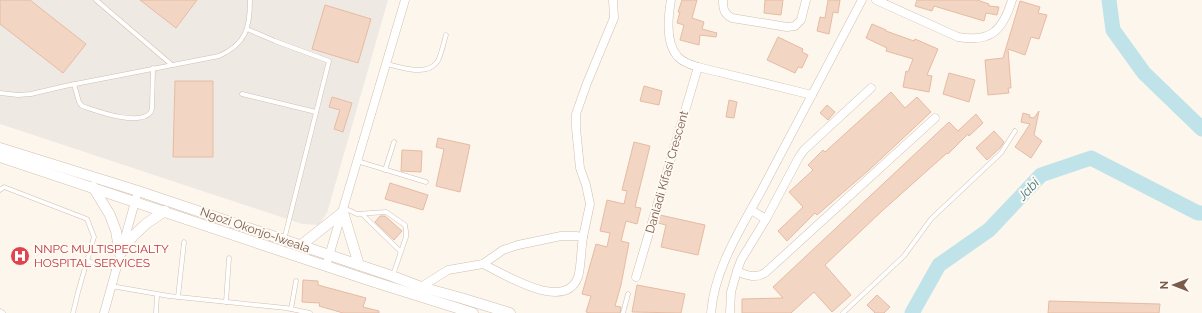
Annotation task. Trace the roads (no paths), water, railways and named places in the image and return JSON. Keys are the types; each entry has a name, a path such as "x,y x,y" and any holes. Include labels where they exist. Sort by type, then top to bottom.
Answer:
{"street":[{"path":"326,266 405,0"},
{"path":"483,264 539,292 561,293 572,287 578,277 583,237 590,204 586,185 580,168 576,114 614,18 613,0"},
{"path":"671,0 669,9 669,30 671,44 678,57 687,63 698,67 812,95"},
{"path":"723,0 723,8 726,15 732,18 787,27 795,26 801,20 806,0"},
{"path":"711,313 712,301 719,274 729,250 862,0"},
{"path":"876,0 958,37 970,39 983,39 992,34 1003,23 1012,0"},
{"name":"Danladi Kifasi Crescent","path":"636,277 698,67"},
{"path":"730,313 731,292 741,260 766,219 799,157 804,150 871,88"},
{"path":"737,271 750,276 762,275 766,272 934,118"},
{"name":"Ngozi Okonjo-Iweala","path":"0,148 136,196 284,240 421,287 510,313"},
{"name":"Ngozi Okonjo-Iweala","path":"0,157 93,187 136,196 165,211 458,311 474,313"},
{"path":"93,187 110,215 116,231 120,254"},
{"path":"104,313 136,196"},
{"path":"300,246 343,210"},
{"path":"343,210 358,265"},
{"path":"751,210 766,219"},
{"path":"120,254 133,236 165,211"},
{"path":"421,287 448,270 483,264 503,250 518,245 561,236 583,237"},
{"path":"458,311 461,298"}],"lane":[{"path":"96,0 172,65"},
{"path":"0,93 18,95 32,94 74,84 219,56 231,50 241,42 247,28 250,0"},
{"path":"247,28 275,41 328,61 284,240"},
{"path":"386,64 417,70 427,69 438,61 446,35"},
{"path":"74,84 79,102 82,106 127,118 145,117 151,112 152,108 153,68"},
{"path":"242,94 316,112"},
{"path":"843,313 904,256 931,219 1000,153 1015,131"},
{"path":"385,170 394,142"},
{"path":"357,161 426,182"},
{"path":"0,190 4,187 87,219 94,237 86,261 73,313"},
{"path":"343,210 357,214 386,212 405,225 406,237 392,276"},
{"path":"362,214 400,251"},
{"path":"178,297 184,242"},
{"path":"226,302 229,258"},
{"path":"86,261 116,268"},
{"path":"291,309 296,281"},
{"path":"111,286 157,295 226,302 286,311 291,309 310,313"},
{"path":"623,313 628,294"},
{"path":"156,313 157,295"}],"waterway":[{"name":"Jabi","path":"1109,0 1113,30 1144,73 1202,129"},
{"name":"Jabi","path":"912,313 939,265 989,230 1041,175 1091,158 1198,213 1202,213"}],"place":[{"name":"NNPC MULTISPECIALTY HOSPITAL SERVICES","path":"20,256"}]}
